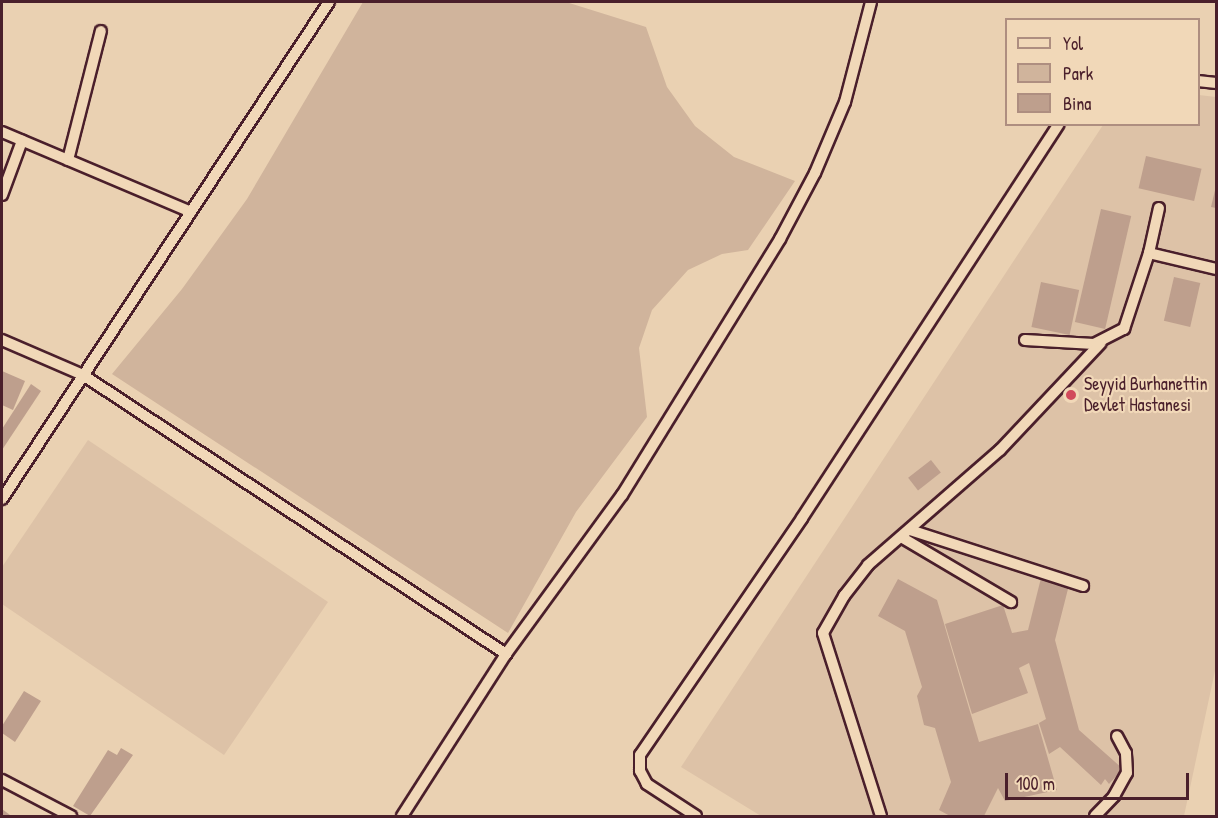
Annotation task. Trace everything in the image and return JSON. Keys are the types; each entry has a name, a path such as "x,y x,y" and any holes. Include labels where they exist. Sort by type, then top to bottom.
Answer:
{"street":[{"path":"2,499 329,2"},
{"path":"402,816 506,654 622,495 780,239 819,165 845,102 872,2"},
{"path":"68,160 100,31"},
{"path":"1200,81 1216,83"},
{"path":"696,816 647,784 640,771 640,755 802,518 1058,126"},
{"path":"2,132 191,212"},
{"path":"2,195 22,141"},
{"path":"881,816 823,633 856,579 1007,443 1101,343 1113,338 1128,323 1149,253 1159,208"},
{"path":"1149,253 1216,269"},
{"path":"2,340 83,375 506,654"},
{"path":"1025,340 1101,343"},
{"path":"905,533 1083,586"},
{"path":"905,533 1011,602"},
{"path":"1095,816 1114,796 1127,773 1126,753 1117,736"},
{"path":"2,780 71,816"}],"shaded area":[{"name":"Seyyid Burhanettin Devlet Hastanesi","path":"1200,95 1216,97 1216,666 1184,816 761,816 681,767 1102,126 1200,126"},
{"path":"88,440 328,602 224,755 2,604 2,567"}],"green space":[{"path":"363,2 566,2 646,27 667,87 695,126 734,157 795,181 748,250 722,254 688,270 652,310 639,348 647,417 576,512 508,633 112,374 182,289 247,199"}],"building":[{"path":"1146,156 1202,169 1194,201 1139,188"},
{"path":"1216,186 1216,208 1211,207"},
{"path":"1101,209 1131,216 1105,329 1075,322"},
{"path":"1174,277 1200,283 1190,327 1164,321"},
{"path":"1041,282 1079,290 1070,335 1031,327"},
{"path":"2,371 25,381 13,410 2,405"},
{"path":"31,384 41,391 2,450 2,429"},
{"path":"931,460 941,473 918,490 908,478"},
{"path":"1041,578 1069,585 1055,640 1079,730 1123,769 1109,784 1105,779 1101,785 1060,747 1049,754 1039,723 1046,719 1029,663 1019,668 1028,693 972,714 945,624 1003,605 1012,633 1028,630"},
{"path":"898,579 937,600 979,742 1038,724 1057,790 1005,801 998,788 984,816 950,816 939,810 951,782 935,728 924,725 917,696 922,687 905,631 878,616"},
{"path":"24,691 41,701 15,742 2,733 2,726"},
{"path":"121,748 133,755 90,816 73,806 108,750 117,755"},
{"path":"2,809 10,815 2,816"}],"place":[{"name":"Seyyid Burhanettin Devlet Hastanesi","path":"1071,395"}]}
